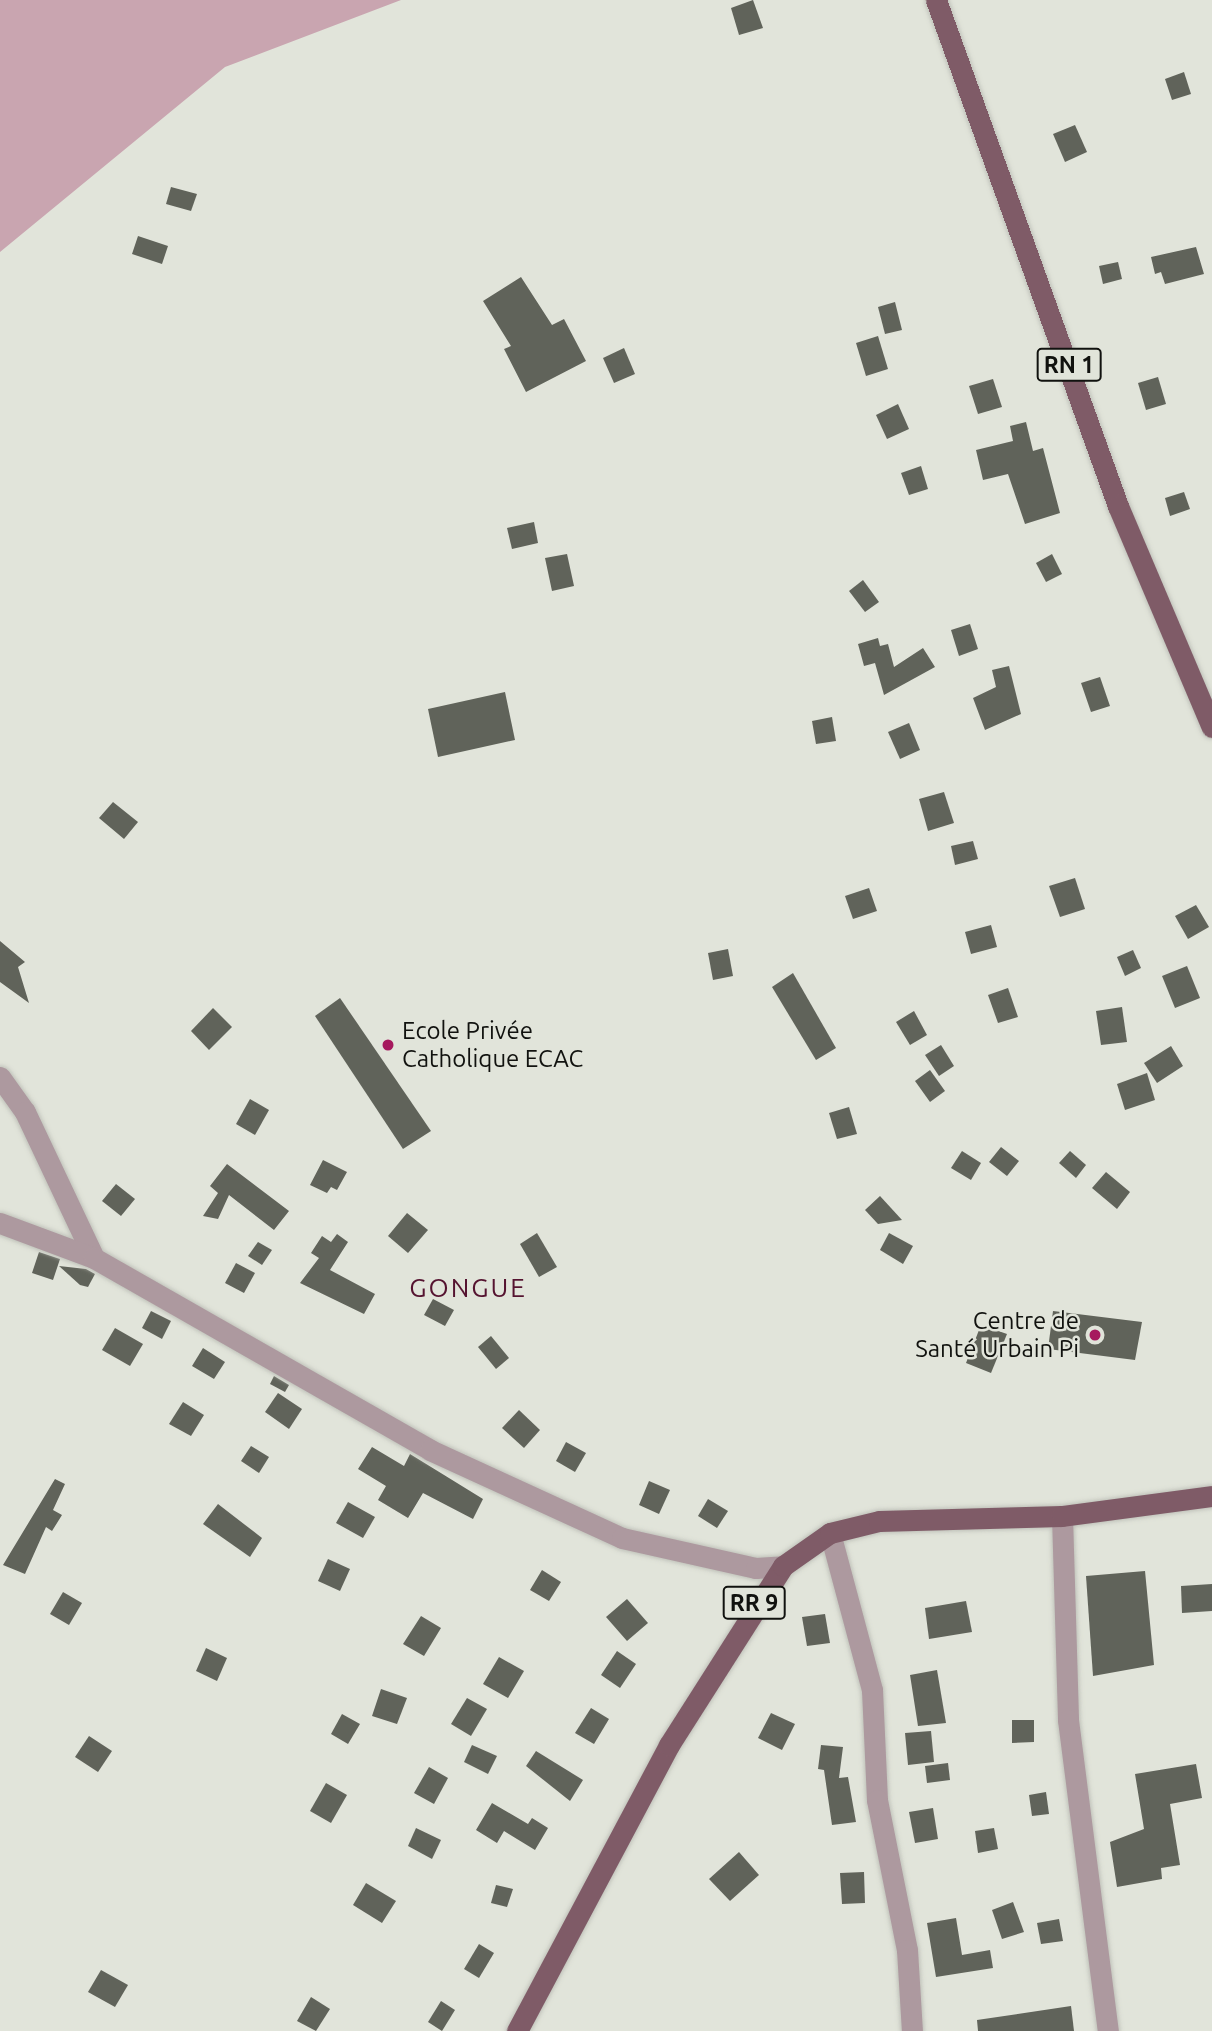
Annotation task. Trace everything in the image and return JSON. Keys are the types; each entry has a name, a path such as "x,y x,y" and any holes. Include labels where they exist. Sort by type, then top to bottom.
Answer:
{"main road":[{"name":"RN 1","path":"936,0 1118,506 1212,727"},
{"name":"RR 9","path":"517,2031 669,1745 783,1566 830,1533 878,1521 1062,1516 1212,1496"}],"street":[{"path":"0,1077 25,1112 94,1258"},
{"path":"0,1223 94,1258 430,1450 622,1538 756,1568 783,1566"},
{"path":"1062,1516 1068,1720 1108,2031"},
{"path":"830,1533 872,1690 877,1800 907,1950 912,2031"}],"shaded area":[{"path":"0,0 401,0 225,67 0,252"}],"building":[{"path":"753,0 763,28 739,35 731,8"},
{"path":"1184,72 1191,94 1172,100 1165,79"},
{"path":"1075,125 1087,152 1065,162 1053,134"},
{"path":"171,187 197,194 191,211 166,204"},
{"path":"138,236 168,246 162,264 132,254"},
{"path":"1196,247 1204,274 1165,284 1161,272 1155,274 1151,257"},
{"path":"1118,262 1122,279 1103,284 1099,266"},
{"path":"521,277 552,325 564,319 586,361 526,392 504,349 511,346 483,301"},
{"path":"895,302 902,330 885,334 878,307"},
{"path":"878,336 888,369 866,376 856,343"},
{"path":"624,348 635,374 614,383 603,358"},
{"path":"1158,377 1166,404 1146,410 1138,383"},
{"path":"993,379 1002,407 978,414 969,386"},
{"path":"898,404 909,429 887,439 876,415"},
{"path":"1026,422 1033,451 1043,448 1060,513 1025,524 1008,474 983,480 976,450 1013,441 1010,426"},
{"path":"921,466 928,489 909,495 901,473"},
{"path":"1184,492 1190,509 1170,516 1165,498"},
{"path":"534,522 538,543 512,549 507,528"},
{"path":"567,554 574,586 552,591 545,558"},
{"path":"1052,554 1062,574 1046,582 1036,563"},
{"path":"863,580 879,602 865,612 849,591"},
{"path":"970,624 978,649 959,656 951,630"},
{"path":"878,638 880,646 888,644 894,667 923,648 935,667 884,695 875,663 864,666 858,644"},
{"path":"1009,666 1021,714 985,730 973,698 996,687 992,670"},
{"path":"1100,677 1110,706 1091,712 1081,683"},
{"path":"505,692 515,740 438,757 428,709"},
{"path":"832,717 836,741 816,744 812,721"},
{"path":"909,723 920,750 900,759 888,732"},
{"path":"944,792 954,823 928,831 919,799"},
{"path":"113,802 138,822 124,839 99,818"},
{"path":"973,841 978,859 955,865 951,846"},
{"path":"1075,878 1085,909 1060,917 1049,886"},
{"path":"869,888 877,911 853,919 845,896"},
{"path":"1196,905 1209,927 1188,939 1175,916"},
{"path":"991,925 997,947 971,954 965,932"},
{"path":"0,941 25,962 18,967 29,1003 0,982"},
{"path":"728,949 733,976 713,980 708,953"},
{"path":"1133,950 1141,968 1125,976 1117,957"},
{"path":"1187,966 1200,998 1175,1008 1162,976"},
{"path":"793,973 836,1048 816,1060 772,987"},
{"path":"1008,988 1018,1017 998,1023 988,995"},
{"path":"340,998 431,1131 403,1149 315,1016"},
{"path":"1122,1007 1127,1042 1101,1045 1096,1011"},
{"path":"213,1008 232,1027 209,1050 191,1031"},
{"path":"914,1011 927,1035 910,1045 896,1022"},
{"path":"941,1045 954,1066 939,1076 925,1055"},
{"path":"1171,1046 1183,1066 1157,1083 1144,1063"},
{"path":"930,1070 945,1091 930,1102 915,1081"},
{"path":"1147,1073 1155,1100 1125,1110 1117,1084"},
{"path":"250,1099 269,1110 255,1135 236,1124"},
{"path":"849,1107 857,1134 837,1139 829,1113"},
{"path":"1001,1147 1019,1161 1007,1176 989,1162"},
{"path":"962,1151 981,1163 971,1180 951,1168"},
{"path":"1070,1151 1086,1165 1076,1178 1059,1163"},
{"path":"323,1160 347,1172 337,1190 331,1187 327,1193 310,1185"},
{"path":"227,1164 289,1211 274,1230 229,1195 218,1219 203,1216 218,1193 210,1186"},
{"path":"1106,1172 1130,1192 1117,1209 1092,1188"},
{"path":"116,1184 135,1199 121,1216 102,1201"},
{"path":"880,1196 902,1220 878,1224 865,1210"},
{"path":"407,1213 428,1230 408,1253 388,1236"},
{"path":"537,1233 557,1267 539,1277 520,1244"},
{"path":"889,1233 913,1246 903,1264 880,1250"},
{"path":"337,1234 348,1242 330,1270 375,1294 364,1314 300,1283 319,1258 311,1253 322,1236 331,1242"},
{"path":"258,1242 272,1250 262,1265 248,1256"},
{"path":"39,1252 60,1259 53,1280 32,1273"},
{"path":"236,1263 255,1273 244,1293 225,1283"},
{"path":"59,1266 86,1269 95,1274 88,1287 80,1285"},
{"path":"433,1299 454,1310 445,1326 424,1315"},
{"path":"151,1311 171,1321 162,1339 142,1328"},
{"name":"Centre de Santé Urbain Pi","path":"1053,1311 1142,1322 1135,1360 1048,1349"},
{"path":"981,1325 1007,1334 991,1373 966,1363"},
{"path":"115,1328 143,1344 130,1366 102,1350"},
{"path":"491,1336 509,1358 496,1369 478,1347"},
{"path":"203,1348 225,1362 214,1379 192,1366"},
{"path":"274,1376 289,1385 285,1392 270,1384"},
{"path":"278,1393 302,1409 289,1429 265,1412"},
{"path":"183,1402 204,1415 191,1436 169,1424"},
{"path":"519,1410 540,1430 524,1448 502,1428"},
{"path":"566,1442 586,1453 575,1472 556,1461"},
{"path":"251,1446 269,1457 259,1473 241,1461"},
{"path":"372,1447 404,1466 410,1454 483,1499 473,1519 423,1493 408,1518 378,1500 386,1486 358,1469"},
{"path":"55,1479 65,1484 53,1510 62,1515 52,1531 46,1527 25,1574 3,1565"},
{"path":"649,1481 670,1490 659,1514 639,1505"},
{"path":"708,1499 728,1511 717,1528 698,1516"},
{"path":"348,1502 375,1517 363,1538 336,1523"},
{"path":"218,1504 262,1538 250,1557 203,1524"},
{"path":"328,1559 350,1569 340,1591 318,1581"},
{"path":"542,1570 561,1582 549,1601 530,1590"},
{"path":"1145,1571 1154,1665 1093,1676 1086,1576"},
{"path":"1212,1584 1212,1611 1182,1613 1181,1586"},
{"path":"63,1592 82,1603 69,1625 50,1614"},
{"path":"627,1599 648,1623 627,1641 606,1617"},
{"path":"966,1601 972,1632 929,1639 925,1608"},
{"path":"825,1614 830,1643 807,1646 802,1617"},
{"path":"421,1616 441,1628 424,1656 403,1644"},
{"path":"206,1648 227,1658 217,1681 196,1671"},
{"path":"617,1651 636,1664 620,1688 601,1675"},
{"path":"499,1657 524,1671 508,1698 483,1684"},
{"path":"937,1670 946,1723 918,1726 910,1675"},
{"path":"381,1689 407,1698 397,1724 372,1716"},
{"path":"467,1698 487,1709 471,1736 451,1724"},
{"path":"591,1708 609,1719 594,1744 575,1733"},
{"path":"771,1713 795,1724 782,1750 758,1738"},
{"path":"342,1714 360,1724 348,1744 331,1734"},
{"path":"1012,1720 1034,1720 1034,1742 1012,1743"},
{"path":"931,1731 934,1762 908,1765 905,1733"},
{"path":"89,1736 112,1751 98,1772 75,1757"},
{"path":"472,1745 497,1756 488,1774 464,1762"},
{"path":"821,1745 843,1747 839,1778 848,1777 856,1822 832,1825 824,1770 818,1769"},
{"path":"536,1751 583,1780 570,1801 526,1766"},
{"path":"948,1763 950,1780 927,1783 925,1766"},
{"path":"1196,1764 1202,1798 1170,1804 1180,1865 1161,1868 1162,1879 1117,1887 1110,1842 1144,1829 1135,1774"},
{"path":"429,1767 448,1778 434,1804 414,1793"},
{"path":"326,1783 347,1795 331,1823 310,1811"},
{"path":"1046,1792 1049,1814 1032,1816 1029,1795"},
{"path":"492,1803 528,1824 532,1818 548,1828 535,1850 504,1831 497,1843 476,1830"},
{"path":"933,1808 938,1839 915,1843 909,1812"},
{"path":"416,1828 441,1840 432,1859 408,1846"},
{"path":"994,1828 998,1849 978,1853 975,1831"},
{"path":"739,1852 759,1875 730,1901 709,1879"},
{"path":"864,1872 865,1903 842,1904 840,1873"},
{"path":"366,1883 396,1901 382,1923 353,1905"},
{"path":"496,1885 513,1889 507,1907 491,1903"},
{"path":"1013,1902 1024,1932 1002,1939 992,1910"},
{"path":"956,1918 962,1955 990,1950 993,1968 936,1977 927,1923"},
{"path":"1059,1919 1063,1941 1041,1944 1037,1923"},
{"path":"479,1944 494,1953 479,1978 464,1969"},
{"path":"101,1970 128,1985 115,2007 88,1992"},
{"path":"311,1997 330,2009 316,2031 297,2021"},
{"path":"441,2001 455,2010 442,2031 428,2022"},
{"path":"1071,2006 1074,2031 978,2031 977,2020"}],"place":[{"name":"Ecole Privée Catholique ECAC","path":"388,1045"},
{"name":"Centre de Santé Urbain Pi","path":"1095,1335"}],"district":[{"name":"GONGUE","path":"468,1288"}]}
